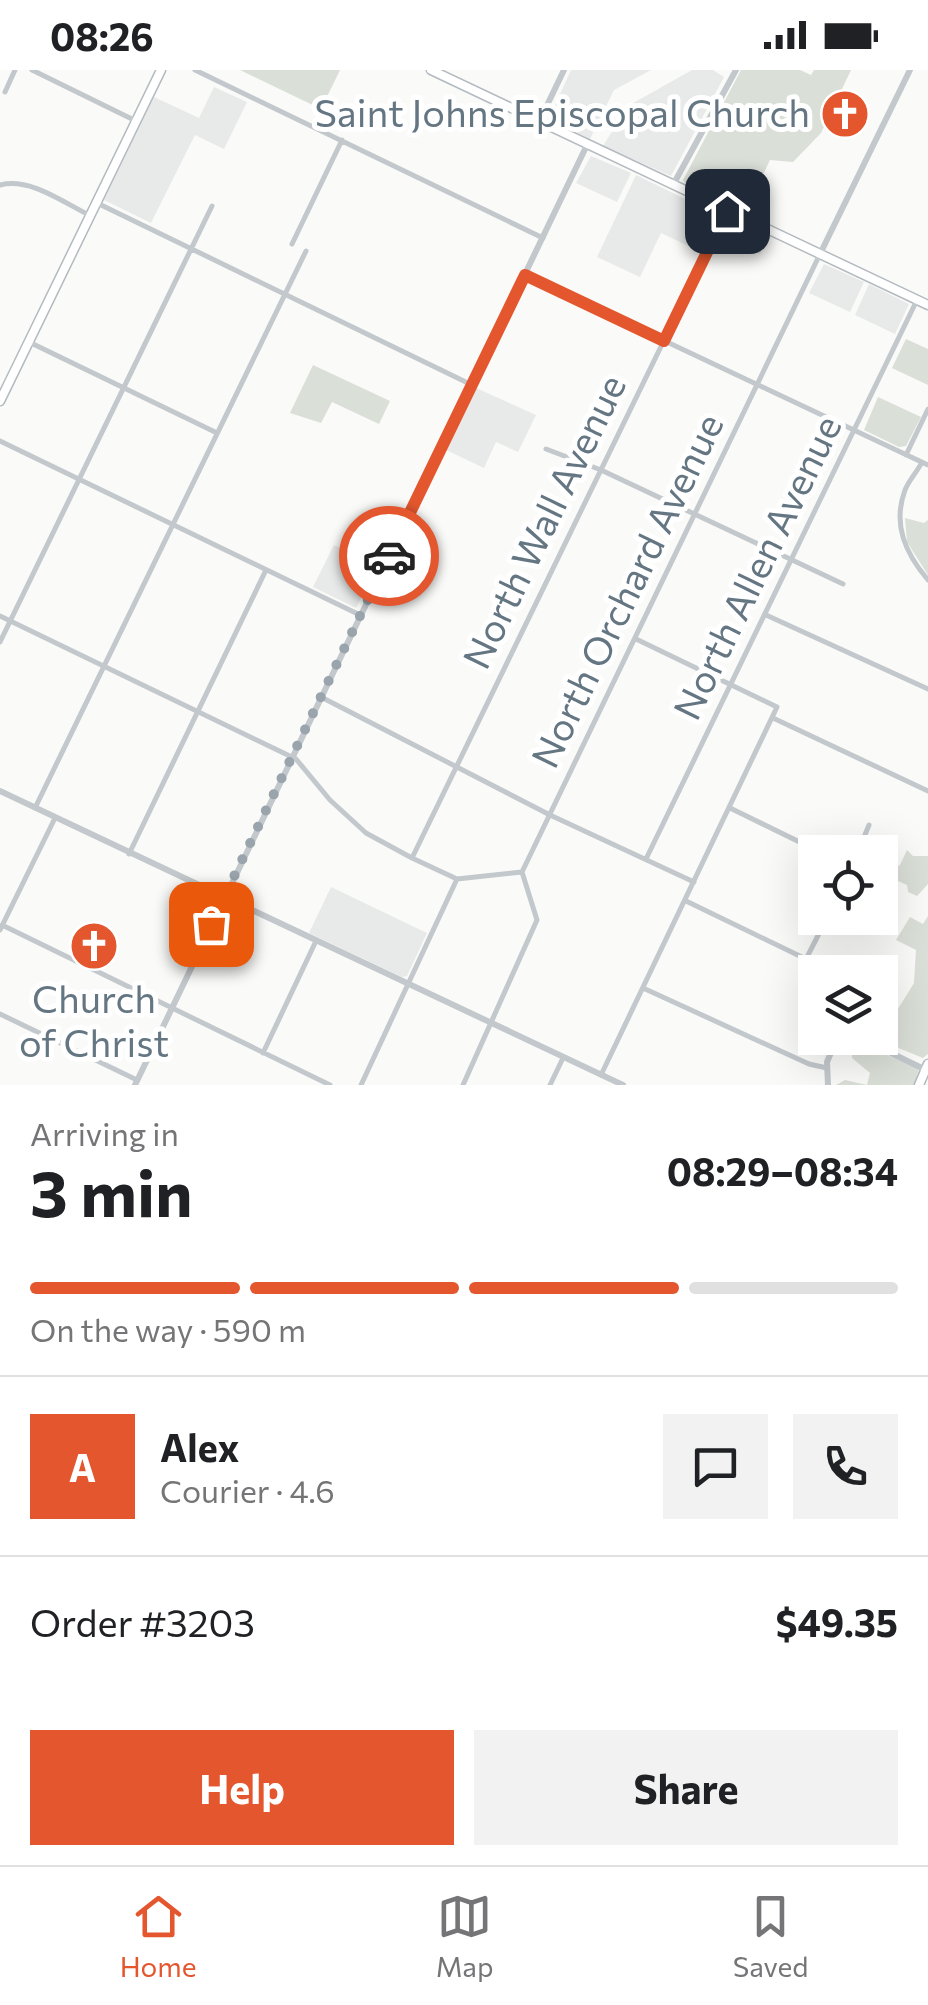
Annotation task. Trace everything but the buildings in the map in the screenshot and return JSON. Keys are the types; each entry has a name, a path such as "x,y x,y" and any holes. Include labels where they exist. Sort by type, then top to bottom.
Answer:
{"main road":[{"path":"0,401 161,70"},
{"path":"431,70 928,305"},
{"path":"918,1085 927,1068"}],"street":[{"path":"5,92 15,70"},
{"path":"32,70 136,121"},
{"path":"195,70 543,238"},
{"path":"454,81 460,70"},
{"path":"539,122 564,70"},
{"path":"673,186 736,70"},
{"name":"North Orchard Avenue","path":"522,872 910,70"},
{"path":"292,244 342,140"},
{"path":"0,1014 136,1082 587,145"},
{"path":"0,186 19,183 91,216"},
{"path":"97,203 472,385"},
{"path":"0,642 212,206"},
{"name":"North Wall Avenue","path":"412,858 727,211"},
{"path":"35,808 306,251"},
{"path":"525,275 925,464 904,492 899,527 904,547 928,580"},
{"name":"North Allen Avenue","path":"646,859 917,300"},
{"path":"30,342 216,433"},
{"path":"906,455 928,409"},
{"path":"0,442 360,616"},
{"path":"546,449 601,470 843,584"},
{"path":"129,854 266,570"},
{"path":"766,615 928,690"},
{"path":"0,616 298,760 330,800 366,834 412,858 458,879 522,872 537,920 462,1085"},
{"path":"601,1075 777,707 636,639"},
{"path":"320,696 550,816 694,882"},
{"path":"772,718 928,791"},
{"path":"0,791 623,1085"},
{"path":"730,808 798,841"},
{"path":"55,818 1,928 330,1085"},
{"path":"865,835 869,826"},
{"path":"361,1085 458,879"},
{"path":"686,901 798,956"},
{"path":"263,1054 316,941"},
{"path":"643,988 810,1064 827,1068"},
{"path":"828,1085 831,1055"},
{"path":"898,1055 927,1068"},
{"path":"550,1085 563,1058"}],"shaded area":[{"path":"240,70 340,70 321,109"},
{"path":"571,70 651,70 614,90 590,139 549,118"},
{"path":"692,70 713,70 724,77 671,176 603,146 628,106"},
{"path":"741,70 800,70 811,75 814,70 851,70 821,133 793,162 770,160 745,212 683,180"},
{"path":"214,87 247,102 224,149 195,135 151,223 104,200 154,97 199,118"},
{"path":"591,156 631,173 617,202 576,183"},
{"path":"636,175 718,215 701,252 661,233 640,277 597,257"},
{"path":"731,220 768,237 760,254 721,236"},
{"path":"824,264 864,282 850,312 809,293"},
{"path":"869,284 909,304 895,334 855,315"},
{"path":"906,339 928,349 928,385 892,368"},
{"path":"313,365 390,401 379,424 332,402 321,423 290,413"},
{"path":"476,388 536,415 518,452 496,442 484,468 446,450"},
{"path":"878,397 921,417 906,446 899,447 864,430"},
{"path":"905,518 924,523 928,520 928,575 907,542"},
{"path":"334,545 378,566 356,608 313,587"},
{"path":"907,850 913,856 928,856 928,884 917,896 898,881"},
{"path":"331,887 427,933 407,976 309,933"},
{"path":"928,916 928,1054 923,1058 898,1048 898,1009 914,983 916,950 896,940 910,917 923,924"},
{"path":"887,1055 919,1069 914,1085 867,1085 870,1073 852,1058"},
{"path":"845,1080 867,1085 836,1085"}],"way so far":[{"path":"211,924 389,556"}],"place":[{"name":"Saint Johns Episcopal Church","path":"845,114"},
{"name":"Church of Christ","path":"94,946"}],"route":[{"path":"389,556 525,275 664,341 727,211"}]}
